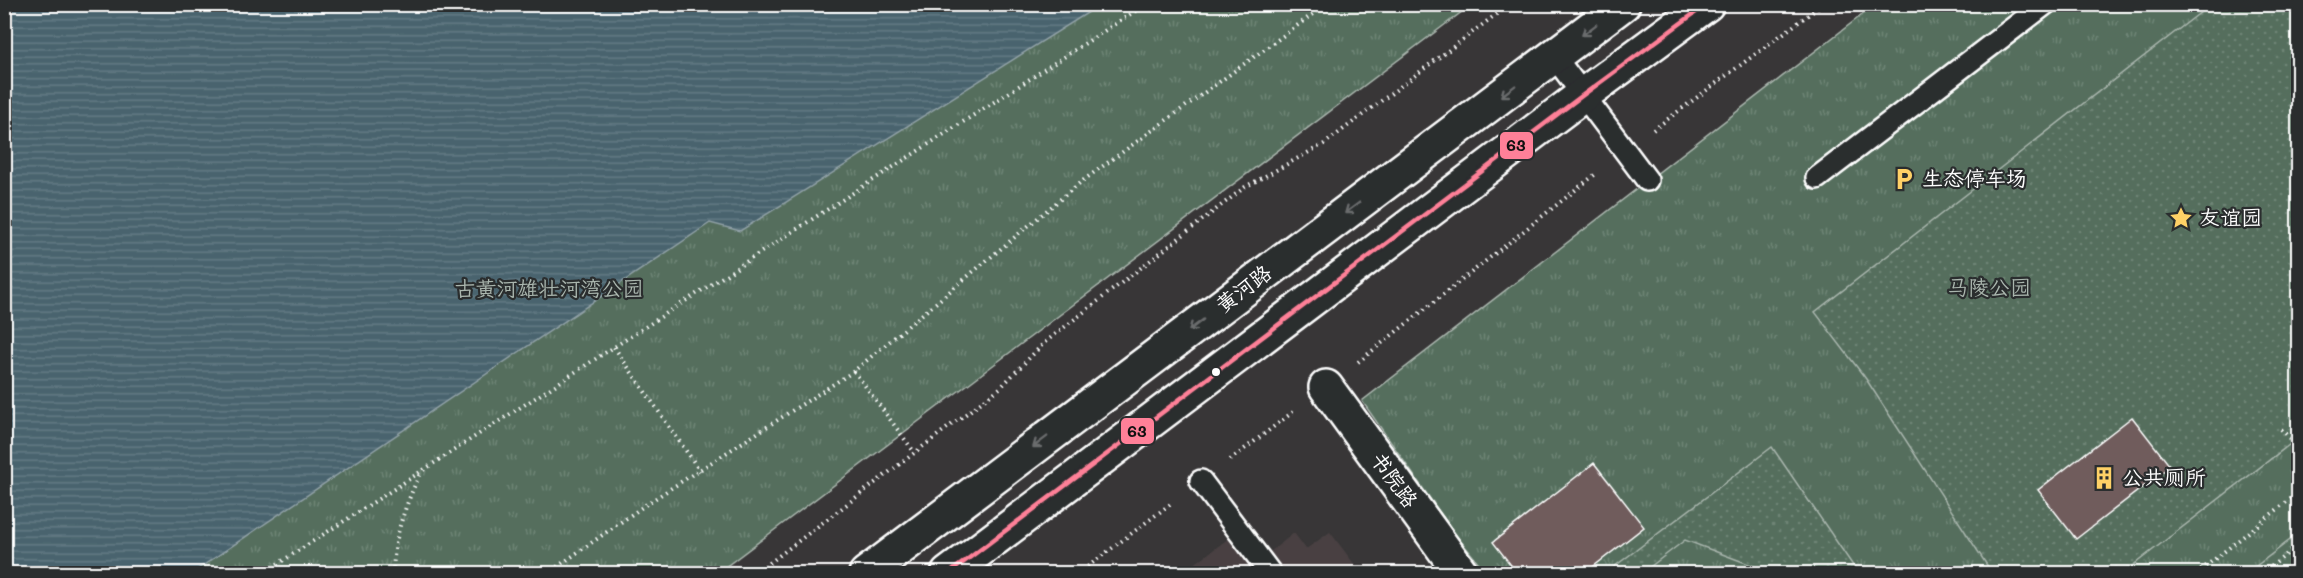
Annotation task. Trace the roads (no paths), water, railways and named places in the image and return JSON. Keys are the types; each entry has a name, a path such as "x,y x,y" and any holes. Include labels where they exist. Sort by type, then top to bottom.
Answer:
{"main road":[{"name":"黄河路","path":"866,573 1623,4"},
{"path":"948,573 1707,4"},
{"name":"书院路","path":"1326,387 1462,573"}],"lane":[{"path":"1817,178 2045,4"},
{"path":"1554,56 1647,180"},
{"path":"1202,481 1271,573"}],"water":[{"path":"4,5 1100,5 740,231 710,223 192,573 5,573"}],"place":[{"name":"生态停车场","path":"1904,179"},
{"name":"友谊园","path":"2181,218"},
{"name":"公共厕所","path":"2104,478"}],"park label":[{"name":"马陵公园","path":"1989,288"},
{"name":"古黄河雄壮河湾公园","path":"549,289"}]}
